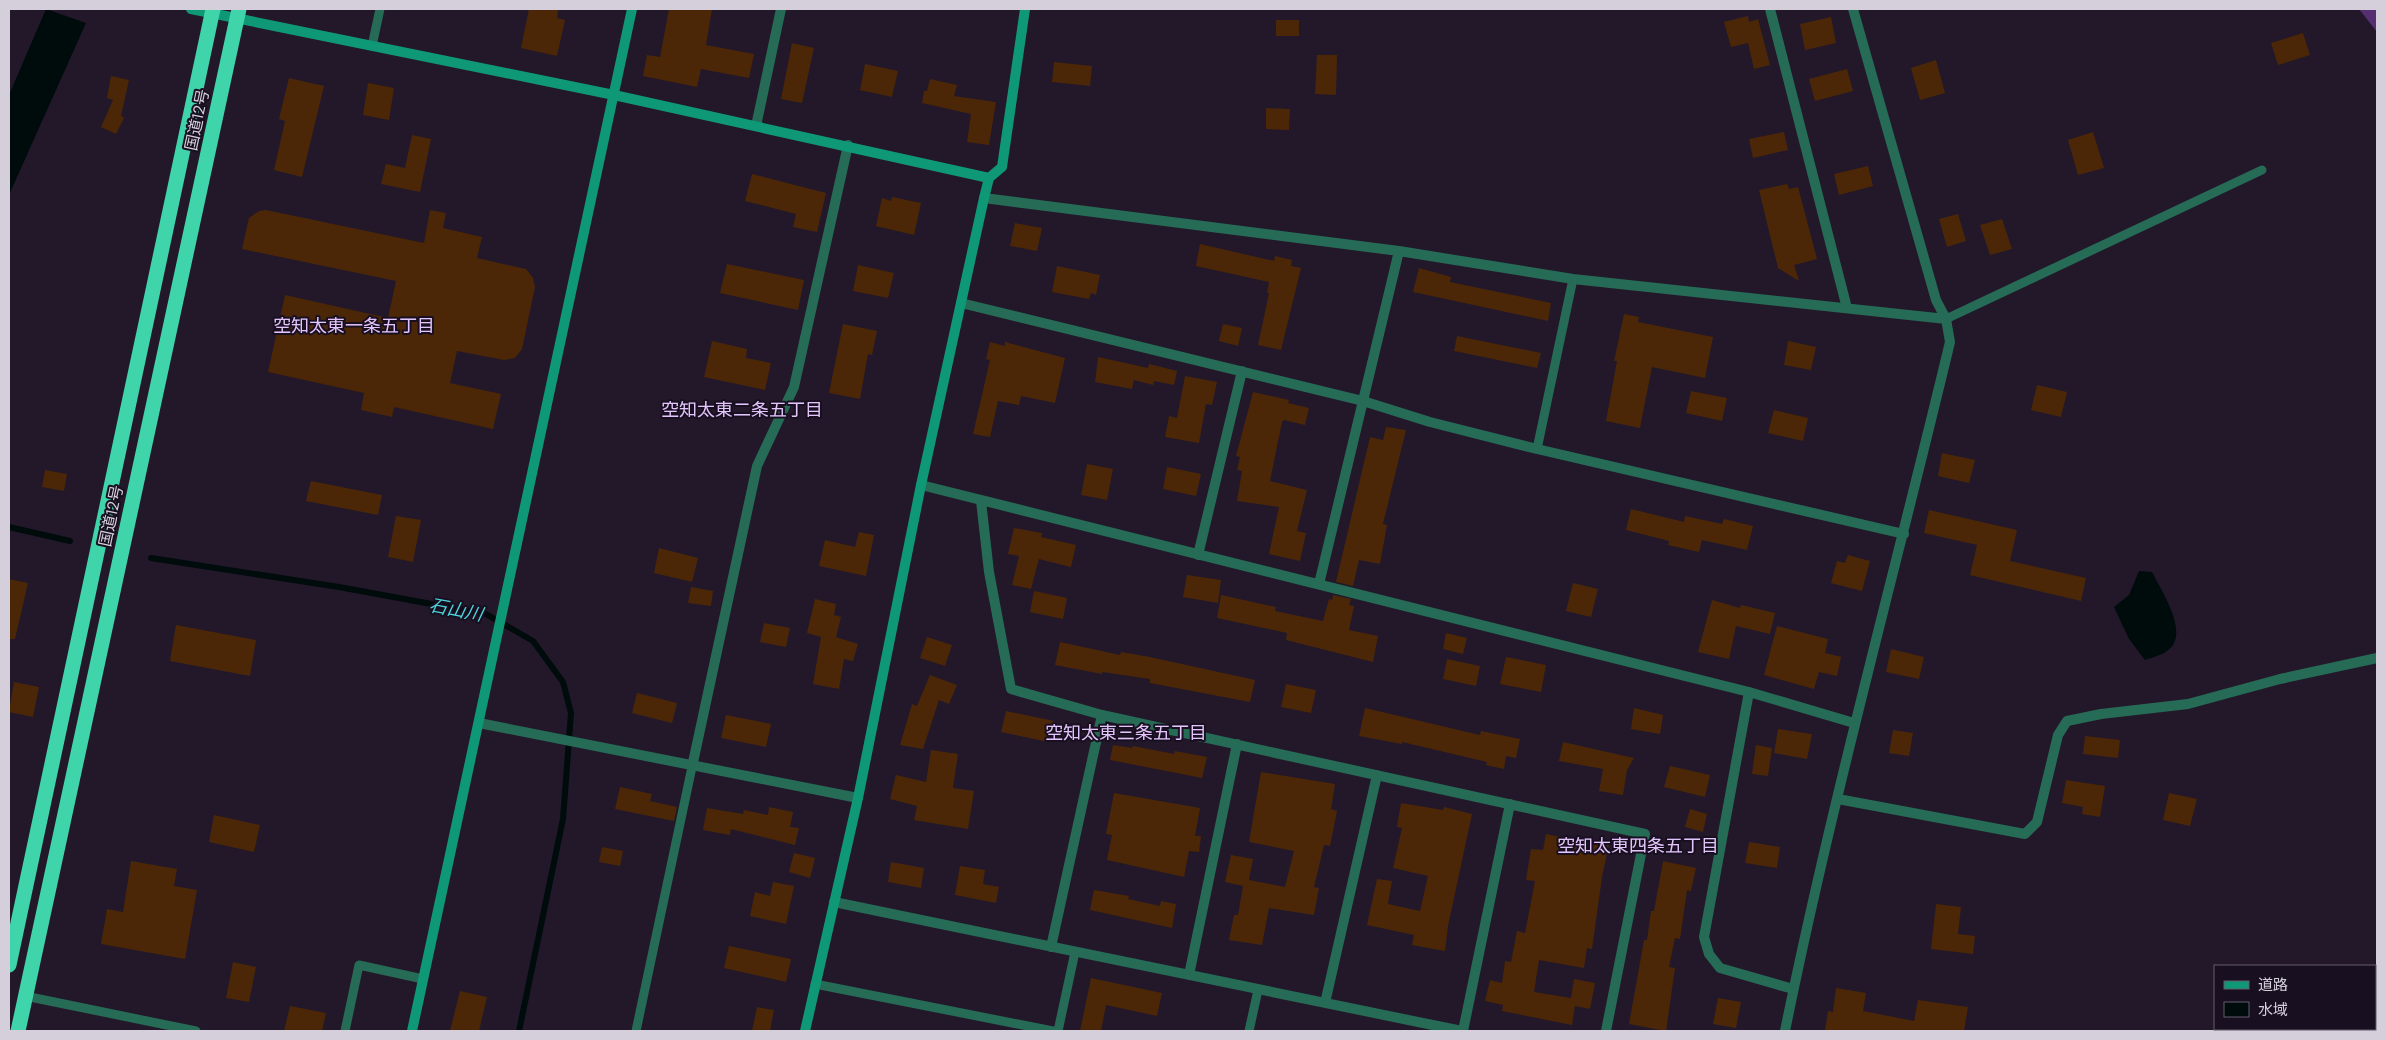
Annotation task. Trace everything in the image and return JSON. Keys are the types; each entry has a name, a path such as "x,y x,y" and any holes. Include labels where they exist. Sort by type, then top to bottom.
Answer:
{"highway":[{"name":"国道12号","path":"9,965 212,11"},
{"name":"国道12号","path":"18,1031 238,14"}],"street":[{"path":"191,9 238,14 372,46 614,95 989,178"},
{"path":"412,1031 632,9"},
{"path":"756,126 781,9"},
{"path":"805,1031 858,798 921,485 984,198 989,178 1002,167 1025,9"},
{"path":"1770,9 1847,308"},
{"path":"1785,1031 1854,723 1904,534 1950,342 1946,319 1936,300 1853,9"},
{"path":"692,767 757,466 794,387 848,146"},
{"path":"984,198 1399,250 1573,279 1946,319"},
{"path":"1319,584 1399,250"},
{"path":"961,303 1363,401 1430,422 1538,449 1904,534"},
{"path":"1198,555 1242,371"},
{"path":"921,485 1749,692 1854,723"},
{"path":"980,501 989,572 1011,689 1102,715 1645,834 1606,1031"},
{"path":"1838,799 2025,834 2037,822 2058,735 2067,720 2188,704 2280,679 2377,658"},
{"path":"1749,692 1704,937 1709,954 1720,968 1793,989"},
{"path":"1051,947 1102,715"},
{"path":"478,723 692,767 858,798"},
{"path":"1189,975 1237,744"},
{"path":"1325,1003 1377,775"},
{"path":"834,902 1462,1031 1510,804"}],"lane":[{"path":"372,46 380,9"},
{"path":"1946,319 2262,170"},
{"path":"1538,449 1573,279"},
{"path":"636,1031 692,767"},
{"path":"1058,1031 1075,952"},
{"path":"345,1031 359,965 423,979"},
{"path":"815,984 1053,1031"},
{"path":"1250,1031 1258,990"},
{"path":"26,996 196,1031"}],"shaded area":[{"path":"2359,9 2377,9 2377,32"}],"water":[{"path":"46,9 86,23 9,195 9,95"},
{"path":"2139,571 2152,572 2166,598 2176,628 2176,637 2173,645 2160,655 2145,660 2129,639 2114,607 2129,595"}],"building":[{"path":"529,9 558,9 557,18 565,20 557,56 521,48"},
{"path":"669,9 712,9 706,45 754,54 749,78 701,69 697,87 643,76 647,55 660,57"},
{"path":"1748,16 1749,22 1758,19 1770,65 1754,69 1748,43 1731,47 1724,22"},
{"path":"1831,17 1836,43 1805,50 1800,24"},
{"path":"1276,20 1299,20 1299,36 1276,36"},
{"path":"2303,33 2310,55 2278,65 2271,43"},
{"path":"792,43 814,48 802,103 781,99"},
{"path":"1317,55 1337,55 1336,95 1315,94"},
{"path":"1936,60 1945,93 1920,100 1911,68"},
{"path":"1054,62 1092,66 1090,86 1052,82"},
{"path":"865,64 898,71 892,97 860,90"},
{"path":"1847,69 1853,91 1815,101 1809,79"},
{"path":"111,76 129,80 121,116 124,118 116,134 101,127 113,100 107,98"},
{"path":"289,78 324,86 302,177 274,170 285,121 279,119"},
{"path":"930,79 957,85 954,96 996,102 989,145 967,142 971,114 922,103 924,91 927,91"},
{"path":"368,83 394,88 389,120 363,115"},
{"path":"1266,108 1290,109 1289,130 1266,129"},
{"path":"1784,132 1788,150 1753,158 1749,139"},
{"path":"2093,132 2104,168 2078,175 2068,140"},
{"path":"412,135 431,139 420,192 381,184 386,164 405,168"},
{"path":"1868,166 1873,186 1839,195 1834,174"},
{"path":"752,174 826,193 817,232 793,227 796,214 745,201"},
{"path":"1787,184 1789,189 1798,187 1817,259 1794,265 1799,281 1778,268 1759,190"},
{"path":"892,197 921,203 914,235 876,226 882,198 891,201"},
{"path":"266,210 424,243 430,210 446,213 443,228 482,237 477,258 526,269 533,278 535,287 522,349 515,358 504,360 457,351 450,383 501,394 493,429 394,407 392,417 361,410 364,393 268,372 285,295 388,318 396,281 242,249 249,218 259,211"},
{"path":"1958,214 1966,241 1947,247 1939,219"},
{"path":"2002,219 2012,249 1990,255 1980,225"},
{"path":"1015,223 1042,228 1037,251 1010,246"},
{"path":"1200,244 1274,261 1275,256 1292,260 1291,266 1301,268 1281,350 1258,345 1269,293 1267,293 1269,282 1196,266"},
{"path":"727,264 804,280 798,310 720,293"},
{"path":"858,265 894,273 888,298 853,291"},
{"path":"1057,266 1100,275 1096,295 1091,293 1089,299 1052,292"},
{"path":"1419,268 1451,277 1450,282 1551,303 1548,321 1413,292"},
{"path":"1624,314 1639,317 1638,322 1713,337 1705,378 1652,367 1640,428 1606,421 1617,361 1614,361"},
{"path":"843,324 877,331 872,355 868,354 860,399 829,393"},
{"path":"1223,324 1242,328 1238,346 1219,341"},
{"path":"1457,336 1541,353 1537,368 1454,351"},
{"path":"712,341 747,349 746,358 771,363 765,390 704,377"},
{"path":"1788,341 1816,347 1811,370 1784,365"},
{"path":"990,342 1005,346 1005,342 1065,358 1055,403 1021,396 1019,405 998,401 990,437 973,434 990,360 986,359"},
{"path":"1098,357 1148,368 1149,364 1177,371 1174,385 1154,381 1153,385 1134,380 1132,389 1095,382"},
{"path":"1185,376 1217,382 1212,405 1206,404 1199,443 1165,437 1169,416 1177,418"},
{"path":"2037,385 2067,392 2061,417 2031,410"},
{"path":"1691,391 1727,398 1722,421 1686,413"},
{"path":"1253,392 1289,400 1288,403 1309,408 1305,425 1284,420 1282,422 1270,481 1307,490 1297,531 1306,533 1300,561 1269,554 1279,507 1237,501 1242,471 1237,470 1240,457 1236,456"},
{"path":"1774,410 1808,418 1803,441 1768,433"},
{"path":"1386,427 1406,430 1383,524 1387,525 1380,564 1359,560 1353,586 1336,582 1370,437 1383,440"},
{"path":"1942,453 1975,460 1969,483 1938,476"},
{"path":"1087,464 1113,469 1107,500 1081,495"},
{"path":"1167,467 1201,474 1196,496 1163,489"},
{"path":"45,470 67,474 64,491 42,487"},
{"path":"311,481 382,495 378,515 306,501"},
{"path":"1631,509 1684,522 1685,516 1722,524 1724,519 1753,526 1747,550 1702,540 1699,552 1668,545 1669,541 1626,530"},
{"path":"1929,510 2017,530 2010,561 2086,578 2081,601 1970,575 1977,545 1924,533"},
{"path":"396,516 421,520 413,562 388,557"},
{"path":"1014,528 1042,533 1041,537 1076,545 1071,567 1039,559 1031,589 1012,585 1019,556 1008,554"},
{"path":"859,532 874,535 866,576 819,566 825,540 855,547"},
{"path":"659,548 698,558 692,582 654,573"},
{"path":"1848,555 1870,561 1862,591 1831,583 1837,561 1845,563"},
{"path":"1187,575 1221,580 1218,603 1183,597"},
{"path":"9,579 28,583 15,639 9,639"},
{"path":"1573,583 1598,589 1591,617 1566,611"},
{"path":"691,587 713,591 711,606 688,603"},
{"path":"1034,591 1067,598 1063,619 1030,612"},
{"path":"1221,595 1276,607 1275,611 1323,621 1329,599 1332,600 1333,595 1351,599 1349,605 1354,606 1349,630 1378,636 1373,662 1286,640 1287,633 1217,618"},
{"path":"815,599 836,604 834,615 841,617 836,637 858,644 853,661 844,659 839,689 813,684 821,637 807,633"},
{"path":"1712,600 1740,608 1741,605 1775,613 1770,634 1736,626 1729,659 1698,652"},
{"path":"764,623 790,628 786,647 760,642"},
{"path":"176,625 256,640 250,676 170,661"},
{"path":"1777,626 1828,639 1825,653 1841,657 1837,676 1819,672 1814,689 1764,675"},
{"path":"1446,633 1467,638 1463,654 1443,649"},
{"path":"927,637 952,645 945,666 920,658"},
{"path":"1060,642 1120,655 1121,652 1150,657 1255,680 1250,702 1150,683 1150,679 1102,672 1102,674 1055,665"},
{"path":"1891,649 1924,657 1919,679 1886,672"},
{"path":"1506,657 1546,665 1541,692 1500,684"},
{"path":"1447,659 1480,666 1476,686 1443,679"},
{"path":"930,675 957,685 949,704 939,700 923,749 900,745 912,704 917,706"},
{"path":"14,682 39,687 33,717 9,712"},
{"path":"1286,684 1316,690 1311,713 1281,707"},
{"path":"637,693 677,703 672,723 632,713"},
{"path":"1365,708 1480,735 1481,731 1520,739 1516,758 1506,756 1504,769 1486,765 1487,762 1402,742 1402,744 1359,736"},
{"path":"1634,708 1663,715 1660,734 1631,729"},
{"path":"1006,711 1054,721 1049,742 1001,732"},
{"path":"726,715 771,724 766,747 721,738"},
{"path":"1778,729 1812,734 1807,759 1774,753"},
{"path":"1893,730 1913,733 1909,756 1889,753"},
{"path":"2085,736 2120,740 2118,758 2083,754"},
{"path":"1563,742 1634,758 1627,770 1623,795 1599,791 1603,769 1559,761"},
{"path":"1113,745 1132,748 1133,746 1174,754 1175,751 1207,757 1202,778 1110,760"},
{"path":"1756,745 1772,748 1768,776 1752,774"},
{"path":"931,750 958,754 953,788 974,791 968,829 914,820 917,806 890,799 896,775 926,782"},
{"path":"1670,766 1710,775 1705,797 1664,787"},
{"path":"1261,772 1335,784 1331,809 1337,811 1330,846 1324,845 1314,887 1319,888 1314,915 1269,908 1262,945 1229,940 1234,915 1238,915 1243,886 1225,882 1231,855 1253,859 1249,880 1285,887 1294,851 1249,842"},
{"path":"2066,780 2105,786 2100,817 2082,814 2083,807 2062,803"},
{"path":"620,787 652,794 650,801 677,807 674,821 615,809"},
{"path":"1114,793 1200,808 1195,836 1201,836 1199,852 1189,851 1184,877 1107,860 1112,835 1106,834"},
{"path":"2169,793 2197,799 2190,826 2163,820"},
{"path":"1401,803 1443,810 1444,807 1472,814 1448,926 1445,951 1412,945 1414,935 1367,925 1377,879 1392,881 1388,904 1420,911 1428,876 1393,868 1402,828 1397,827"},
{"path":"769,807 793,812 790,827 799,828 795,845 731,829 730,835 703,830 707,808 743,814 744,810 768,815"},
{"path":"1690,809 1707,814 1703,832 1685,827"},
{"path":"214,815 260,825 254,852 209,842"},
{"path":"1546,834 1579,841 1580,838 1609,844 1602,877 1592,949 1587,948 1584,968 1539,960 1534,992 1571,998 1574,979 1595,983 1590,1009 1575,1006 1572,1025 1502,1011 1503,1005 1485,1001 1490,980 1502,983 1505,961 1511,962 1517,931 1525,933 1535,881 1526,880 1531,849 1543,850"},
{"path":"1749,842 1780,847 1777,868 1745,863"},
{"path":"602,847 623,851 620,866 599,862"},
{"path":"794,853 815,858 810,878 789,872"},
{"path":"131,861 177,869 174,886 197,890 185,959 101,944 107,909 123,912"},
{"path":"1663,861 1696,868 1691,891 1687,890 1680,939 1675,938 1669,967 1675,968 1666,1031 1629,1024 1644,940 1647,940 1651,911 1654,911"},
{"path":"891,862 924,868 921,888 888,882"},
{"path":"960,866 985,870 983,884 999,887 996,903 955,895"},
{"path":"773,882 794,886 786,924 750,916 755,892 770,896"},
{"path":"1094,890 1129,896 1128,899 1160,906 1161,901 1176,904 1172,928 1090,910"},
{"path":"1936,904 1961,907 1958,934 1975,936 1973,954 1931,949"},
{"path":"729,946 791,959 786,982 724,968"},
{"path":"233,962 256,967 249,1002 226,998"},
{"path":"1091,978 1162,993 1157,1016 1106,1005 1101,1031 1080,1031"},
{"path":"1836,988 1866,993 1863,1011 1914,1021 1918,1000 1968,1007 1964,1031 1825,1031 1828,1011 1833,1012"},
{"path":"460,991 487,997 479,1031 450,1031"},
{"path":"1718,998 1741,1002 1736,1028 1713,1024"},
{"path":"290,1006 326,1013 322,1031 284,1031"},
{"path":"757,1007 774,1010 770,1031 752,1031"}],"waterway":[{"name":"石山川","path":"9,527 70,541"},
{"name":"石山川","path":"151,558 339,587 486,614 533,641 563,682 571,713 563,819 519,1031"}],"district":[{"name":"空知太東一条五丁目","path":"354,326"},
{"name":"空知太東二条五丁目","path":"742,410"},
{"name":"空知太東三条五丁目","path":"1126,733"},
{"name":"空知太東四条五丁目","path":"1638,846"}]}
